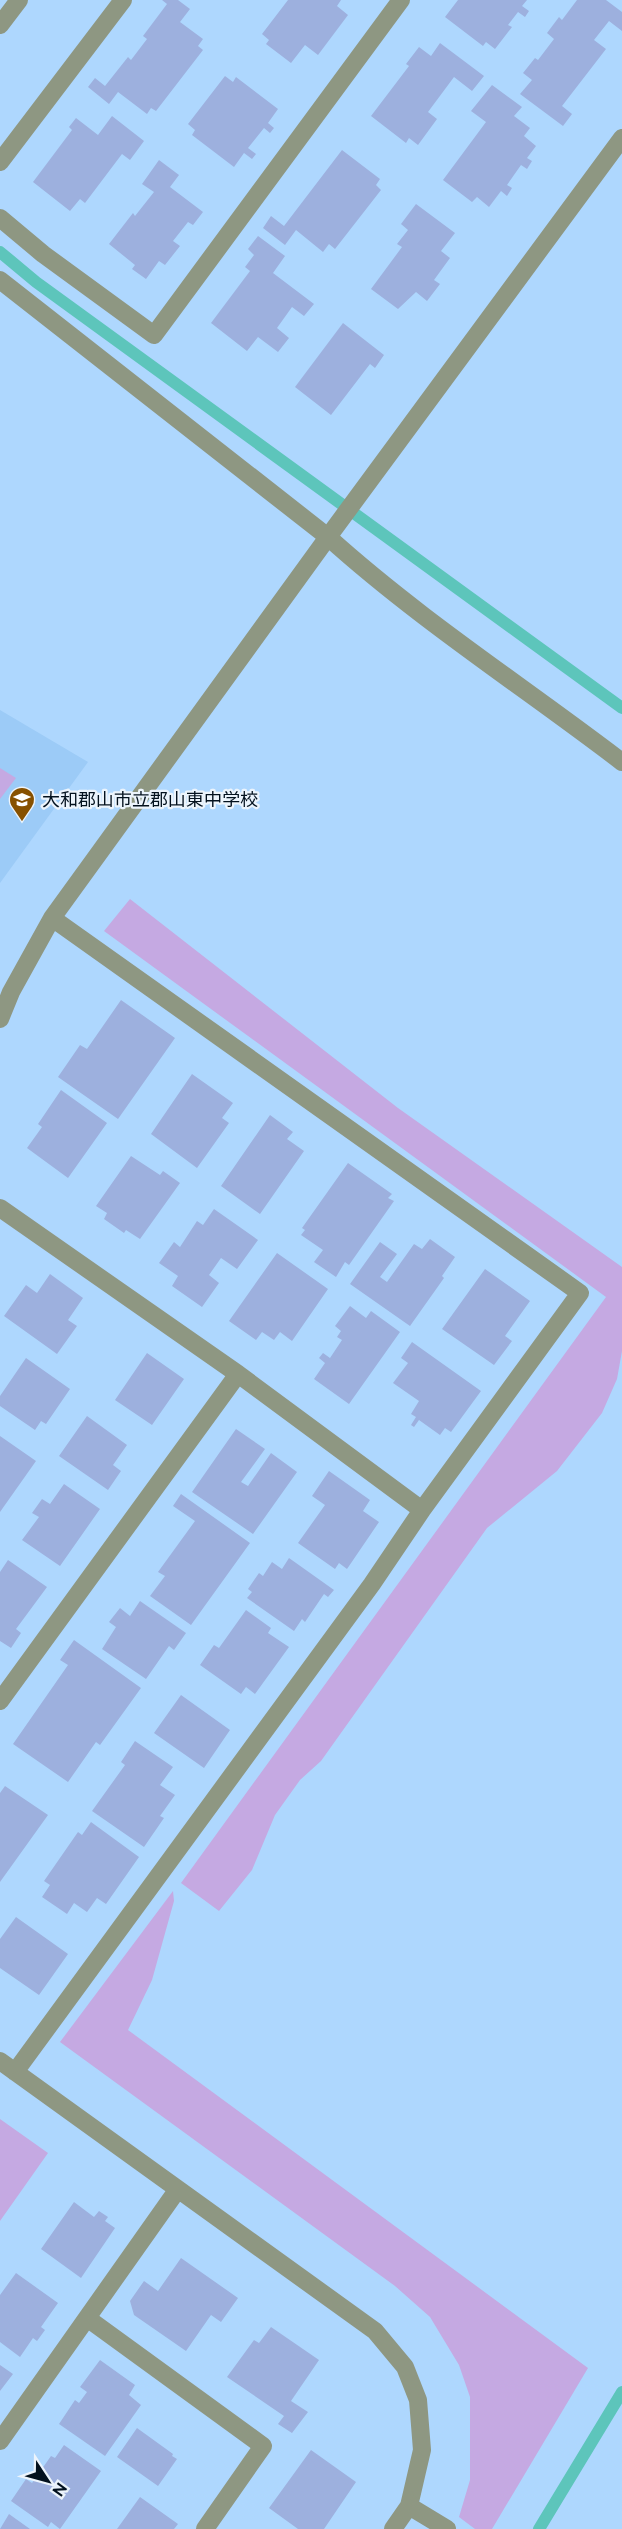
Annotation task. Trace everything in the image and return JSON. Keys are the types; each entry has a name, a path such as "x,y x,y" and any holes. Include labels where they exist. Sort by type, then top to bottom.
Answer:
{"street":[{"path":"0,25 19,0"},
{"path":"0,162 123,0"},
{"path":"0,218 43,254 154,335 401,0"},
{"path":"0,1019 10,992 52,918 328,537 622,138"},
{"path":"0,280 328,537 375,579 622,762"},
{"path":"15,2072 366,1593 422,1510 580,1293 52,918"},
{"path":"0,1208 238,1374 422,1510"},
{"path":"0,1701 238,1374"},
{"path":"0,2061 375,2331 405,2367 418,2400 422,2450 409,2506 393,2529"},
{"path":"0,2441 178,2189"},
{"path":"87,2318 263,2446 205,2529"},
{"path":"409,2506 447,2529"}],"shaded area":[{"name":"大和郡山市立郡山東中学校","path":"0,710 88,762 0,883"},
{"path":"0,768 16,778 0,799"},
{"path":"130,899 398,1108 622,1267 622,1351 617,1379 602,1413 557,1471 487,1528 321,1761 300,1780 275,1815 252,1870 219,1911 181,1883 606,1297 104,931"},
{"path":"173,1891 174,1901 152,1980 128,2030 588,2368 492,2529 475,2529 459,2517 470,2480 470,2397 459,2365 430,2317 395,2286 60,2042"},
{"path":"0,2119 48,2153 0,2221"}],"building":[{"path":"162,0 178,0 190,9 180,22 203,39 198,46 203,50 156,111 151,108 147,114 118,92 109,104 88,87 95,78 105,86 128,57 131,60 147,39 143,36 167,4"},
{"path":"288,0 341,0 337,6 348,15 318,55 305,45 291,63 266,44 269,40 262,34"},
{"path":"458,0 527,0 522,6 529,11 525,17 518,12 508,25 512,27 495,49 486,42 483,46 445,17"},
{"path":"577,0 606,0 622,12 622,31 609,21 594,40 606,49 562,106 572,114 563,126 520,94 532,80 523,73 535,58 538,60 554,39 547,33 559,17 562,20"},
{"path":"440,43 484,76 472,91 454,77 428,112 437,119 418,145 409,138 406,143 371,116 409,66 406,64 419,47 431,56"},
{"path":"225,76 233,82 236,77 278,109 268,123 274,128 270,133 264,128 248,148 256,154 252,159 244,153 234,167 192,135 195,130 188,124"},
{"path":"492,85 522,107 514,116 530,128 524,136 536,146 527,158 532,161 527,169 521,165 507,185 512,188 507,196 501,191 489,207 477,197 472,202 443,180 486,122 471,111"},
{"path":"112,116 144,141 130,160 122,154 85,203 80,199 70,211 33,182 72,130 69,127 76,118 98,135"},
{"path":"342,150 380,179 376,185 381,190 335,249 329,244 323,252 296,230 285,245 263,228 271,216 284,226"},
{"path":"159,160 179,175 170,187 203,212 193,225 188,222 173,241 180,246 165,265 159,261 146,279 132,269 135,265 109,244 133,213 135,216 154,192 142,184"},
{"path":"416,204 455,233 441,251 450,258 434,280 440,284 427,301 416,292 398,309 371,289 402,247 397,244 408,230 401,224"},
{"path":"258,236 285,256 273,273 314,304 304,316 292,307 277,328 289,338 278,352 258,337 247,351 211,323 250,271 245,267 254,255 248,249"},
{"path":"343,323 384,355 375,368 370,364 331,415 295,387"},
{"path":"121,1000 175,1038 118,1119 58,1077 80,1045 87,1049"},
{"path":"192,1074 233,1103 222,1118 229,1123 197,1168 151,1134"},
{"path":"61,1090 107,1123 68,1178 27,1148 42,1127 38,1124"},
{"path":"270,1115 293,1132 287,1139 304,1151 260,1214 221,1186"},
{"path":"131,1156 160,1175 163,1171 180,1183 140,1239 126,1230 124,1233 104,1219 107,1213 96,1206"},
{"path":"348,1163 392,1194 388,1198 394,1201 349,1265 345,1262 336,1277 314,1262 323,1250 301,1235 305,1230 302,1228"},
{"path":"214,1209 258,1240 237,1269 221,1258 209,1275 219,1283 202,1307 172,1286 178,1276 159,1263 174,1242 180,1247 197,1221 203,1225"},
{"path":"430,1239 455,1257 442,1276 444,1278 410,1326 350,1284 380,1242 397,1254 380,1277 387,1282 414,1244 422,1249"},
{"path":"277,1253 328,1289 292,1341 280,1332 274,1340 262,1332 256,1340 229,1321"},
{"path":"485,1269 530,1301 505,1336 512,1341 494,1365 442,1329"},
{"path":"50,1274 83,1298 68,1320 77,1326 57,1354 4,1316 26,1285 37,1293"},
{"path":"350,1306 366,1318 371,1311 400,1332 349,1404 314,1379 325,1363 319,1358 323,1353 330,1358 342,1340 337,1337 341,1331 335,1326"},
{"path":"412,1342 481,1391 451,1432 445,1428 440,1435 419,1420 414,1427 411,1425 416,1417 411,1414 419,1401 393,1383 408,1363 401,1358"},
{"path":"147,1353 184,1379 152,1425 115,1400"},
{"path":"26,1358 70,1389 46,1424 41,1421 35,1430 0,1406 0,1396"},
{"path":"87,1416 127,1445 113,1465 121,1471 108,1490 59,1456"},
{"path":"236,1429 265,1449 241,1482 248,1486 271,1453 297,1472 253,1534 192,1492"},
{"path":"0,1436 36,1461 0,1512"},
{"path":"329,1471 370,1500 363,1511 379,1522 347,1569 339,1563 335,1569 298,1543 325,1505 312,1496"},
{"path":"64,1484 100,1509 60,1566 22,1540 39,1517 32,1513 42,1499 50,1504"},
{"path":"181,1494 250,1543 191,1625 150,1596 165,1576 158,1572 195,1521 173,1506"},
{"path":"289,1558 334,1590 328,1597 324,1594 305,1622 302,1619 294,1631 247,1598 252,1592 248,1589 259,1573 263,1576 272,1562 282,1569"},
{"path":"8,1560 47,1587 16,1629 21,1633 11,1648 0,1641 0,1572"},
{"path":"140,1601 186,1633 174,1650 169,1646 146,1679 102,1649 116,1627 109,1622 120,1608 130,1616"},
{"path":"246,1610 271,1628 268,1633 289,1647 255,1694 246,1687 241,1694 200,1665 214,1645 219,1648"},
{"path":"74,1640 141,1688 100,1745 96,1742 68,1782 13,1744 68,1665 60,1660"},
{"path":"181,1695 230,1730 204,1768 154,1733"},
{"path":"135,1741 173,1767 160,1785 175,1795 160,1816 164,1818 144,1847 92,1811 125,1765 121,1762"},
{"path":"5,1786 48,1815 0,1882 0,1793"},
{"path":"91,1822 139,1857 106,1904 97,1898 87,1912 74,1903 67,1914 42,1897 50,1885 44,1881 78,1832 82,1835"},
{"path":"16,1917 68,1954 39,1995 0,1968 0,1939"},
{"path":"74,2202 94,2217 99,2211 108,2217 105,2221 115,2228 81,2278 41,2249"},
{"path":"181,2258 238,2298 221,2322 211,2315 186,2351 134,2315 130,2301 144,2281 158,2291"},
{"path":"16,2273 58,2303 41,2327 45,2330 37,2341 33,2338 20,2357 0,2342 0,2295"},
{"path":"271,2327 319,2360 291,2401 308,2412 292,2433 278,2424 284,2416 227,2377 254,2340 259,2343"},
{"path":"100,2360 135,2385 129,2395 141,2405 105,2456 59,2424 75,2400 79,2403 87,2392 80,2387"},
{"path":"0,2365 13,2374 0,2391"},
{"path":"137,2428 177,2459 158,2486 117,2457"},
{"path":"64,2445 101,2471 60,2529 51,2522 48,2527 11,2501 26,2479 32,2483 51,2456 55,2458"},
{"path":"311,2450 356,2482 324,2529 298,2529 269,2508"},
{"path":"140,2497 178,2524 174,2529 117,2529"},
{"path":"9,2514 30,2529 0,2529"}],"waterway":[{"path":"0,252 36,282 622,708"},
{"path":"539,2529 622,2392"}],"place":[{"name":"大和郡山市立郡山東中学校","path":"22,823"}]}
